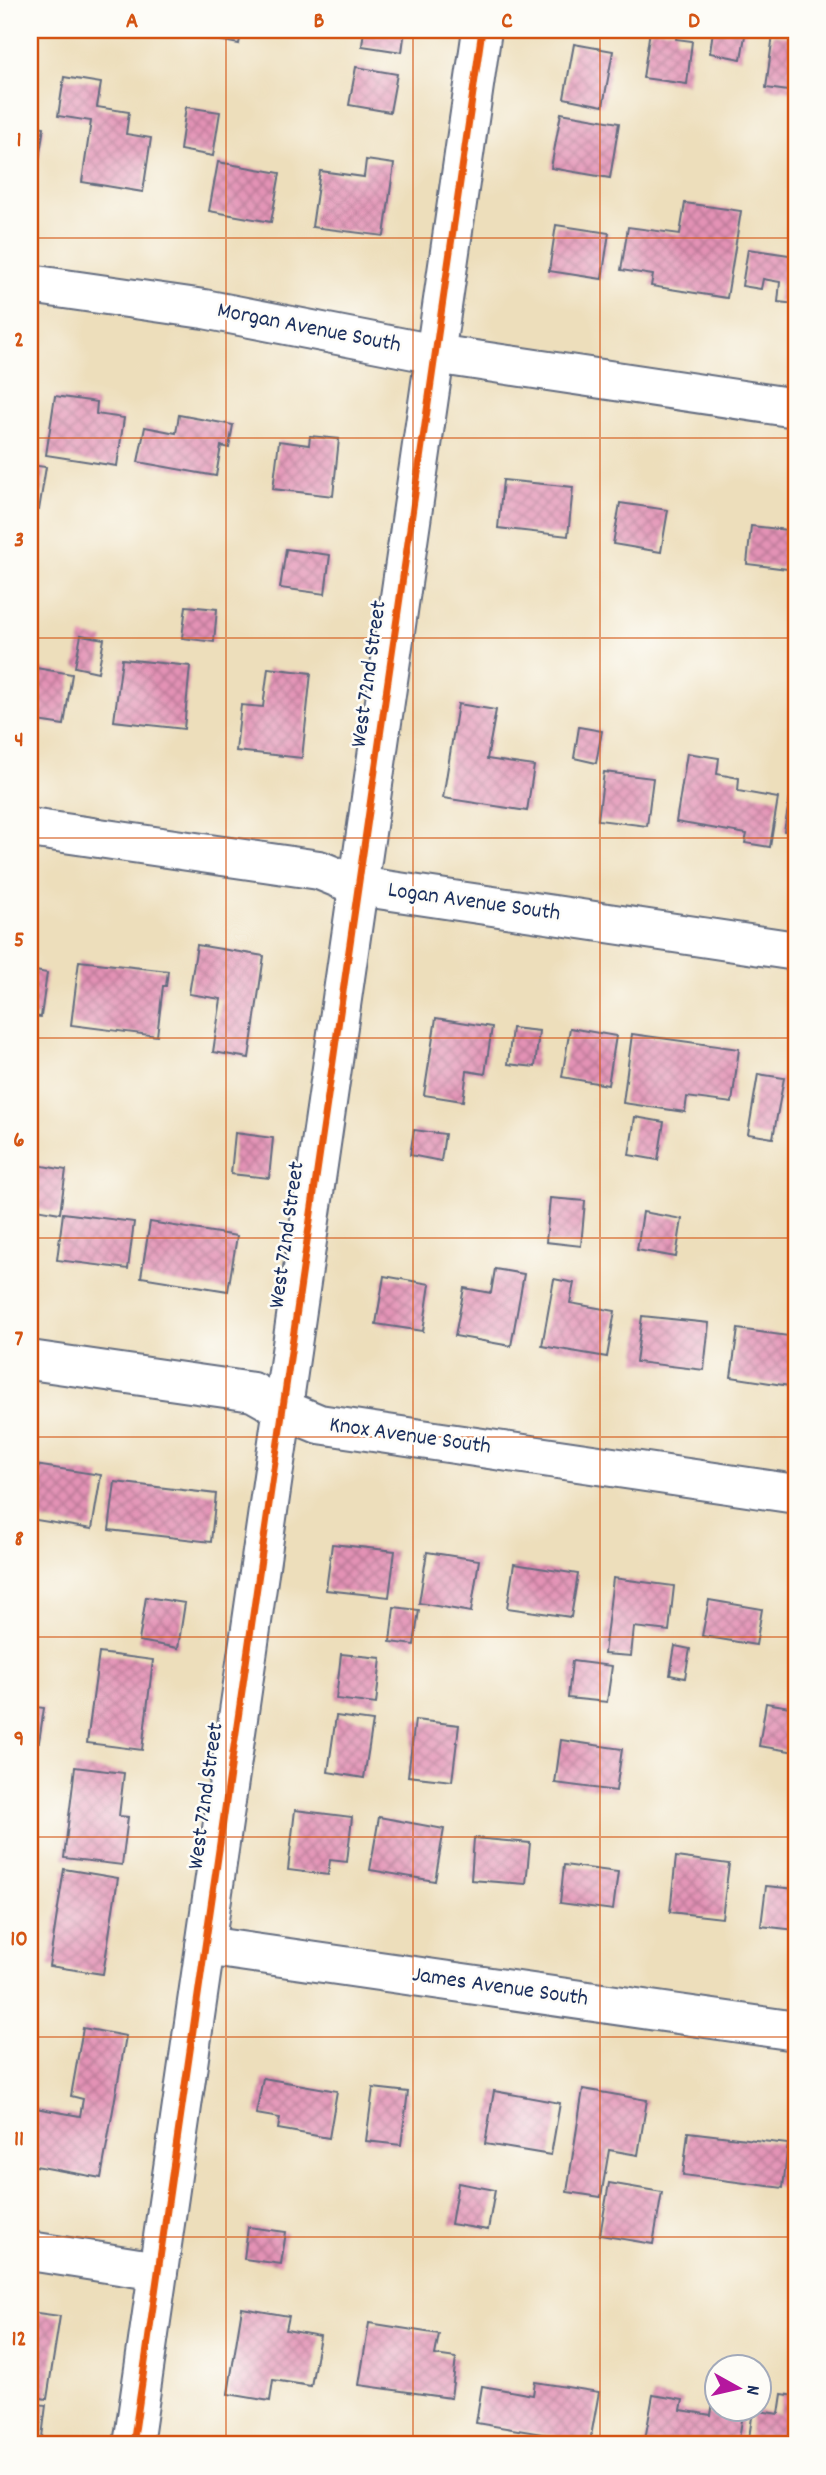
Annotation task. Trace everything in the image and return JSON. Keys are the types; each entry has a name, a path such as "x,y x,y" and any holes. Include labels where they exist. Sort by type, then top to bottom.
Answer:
{"street":[{"name":"West 72nd Street","path":"133,2445 482,30"},
{"name":"Morgan Avenue South","path":"30,284 204,309 435,354 796,408"},
{"name":"Logan Avenue South","path":"30,828 319,870 358,886 796,951"},
{"name":"Knox Avenue South","path":"30,1360 253,1392 283,1409 319,1424 796,1494"},
{"name":"James Avenue South","path":"205,1946 796,2031"},
{"path":"30,2251 158,2271"}],"building":[{"path":"200,30 242,30 239,44 199,36"},
{"path":"364,30 405,30 402,52 362,46"},
{"path":"650,30 677,30 676,39 692,41 687,84 643,78"},
{"path":"713,30 746,30 741,59 710,53"},
{"path":"773,34 796,38 796,92 766,88"},
{"path":"574,44 613,51 603,106 564,98"},
{"path":"356,67 397,74 390,112 349,105"},
{"path":"64,77 101,83 97,107 129,112 126,134 151,138 143,192 82,182 91,121 58,116"},
{"path":"186,107 220,112 213,156 180,150"},
{"path":"561,113 619,123 610,178 551,168"},
{"path":"30,125 44,127 35,185 30,185"},
{"path":"366,160 394,164 384,236 312,227 320,171 364,177"},
{"path":"218,162 280,173 271,222 209,211"},
{"path":"685,203 741,211 727,298 651,286 653,275 621,270 628,227 680,234"},
{"path":"556,225 609,233 602,279 549,271"},
{"path":"748,249 796,256 796,304 778,302 780,282 763,279 761,289 742,286"},
{"path":"55,396 97,402 96,414 124,418 117,466 46,455"},
{"path":"179,415 233,425 229,448 221,446 216,476 138,462 145,427 176,433"},
{"path":"310,436 339,439 333,496 273,489 279,441 309,445"},
{"path":"30,465 46,467 39,510 30,509"},
{"path":"503,480 573,487 568,536 498,528"},
{"path":"620,503 668,510 661,552 613,544"},
{"path":"751,526 796,531 796,570 747,564"},
{"path":"286,549 330,555 325,594 280,588"},
{"path":"186,606 217,609 214,642 182,638"},
{"path":"81,635 104,639 98,672 75,667"},
{"path":"122,659 190,666 184,729 114,721"},
{"path":"30,667 72,674 64,725 30,720"},
{"path":"268,668 311,673 302,758 236,751 241,705 263,707"},
{"path":"458,704 496,710 487,759 534,766 527,811 443,798"},
{"path":"579,727 602,731 596,763 574,758"},
{"path":"687,753 719,758 717,774 739,778 738,791 778,798 770,847 745,843 747,834 676,822"},
{"path":"604,772 653,778 647,826 598,820"},
{"path":"792,786 796,787 796,833 784,831"},
{"path":"197,945 264,956 249,1058 213,1052 221,999 189,994"},
{"path":"79,961 168,971 166,986 163,986 157,1036 71,1025"},
{"path":"30,970 47,973 41,1017 30,1016"},
{"path":"436,1018 492,1027 485,1074 467,1071 463,1101 424,1095"},
{"path":"512,1028 539,1031 535,1067 508,1064"},
{"path":"570,1028 616,1036 608,1085 562,1077"},
{"path":"632,1034 739,1049 732,1103 687,1097 685,1112 623,1103"},
{"path":"758,1074 784,1078 773,1138 748,1134"},
{"path":"635,1117 664,1122 658,1160 629,1155"},
{"path":"414,1130 445,1134 441,1161 410,1155"},
{"path":"235,1133 273,1138 269,1178 231,1174"},
{"path":"31,1164 66,1170 60,1213 30,1208"},
{"path":"550,1198 585,1201 581,1246 546,1242"},
{"path":"643,1212 682,1219 676,1257 637,1250"},
{"path":"63,1213 134,1222 128,1269 57,1260"},
{"path":"150,1222 237,1236 228,1291 141,1277"},
{"path":"495,1269 524,1274 511,1346 455,1336 464,1288 491,1293"},
{"path":"384,1276 430,1284 423,1331 376,1324"},
{"path":"554,1279 574,1283 570,1303 615,1311 607,1357 542,1346"},
{"path":"642,1316 709,1323 704,1370 636,1362"},
{"path":"738,1329 796,1337 796,1387 731,1377"},
{"path":"35,1465 101,1475 92,1529 30,1519 30,1494"},
{"path":"115,1482 216,1494 211,1542 109,1530"},
{"path":"332,1544 395,1551 389,1597 326,1590"},
{"path":"427,1552 479,1560 471,1612 419,1603"},
{"path":"514,1564 578,1574 571,1617 507,1608"},
{"path":"613,1578 674,1586 669,1631 634,1627 631,1656 604,1654"},
{"path":"146,1597 185,1603 178,1648 139,1641"},
{"path":"709,1600 762,1609 756,1645 702,1636"},
{"path":"394,1607 419,1610 414,1645 390,1642"},
{"path":"675,1646 690,1649 685,1678 670,1675"},
{"path":"99,1653 153,1660 142,1750 87,1743"},
{"path":"341,1654 381,1658 376,1704 336,1699"},
{"path":"572,1661 612,1666 607,1702 568,1698"},
{"path":"766,1703 796,1708 796,1752 759,1746"},
{"path":"30,1706 44,1708 39,1742 30,1741"},
{"path":"336,1716 373,1721 364,1778 328,1772"},
{"path":"415,1720 459,1725 452,1781 408,1776"},
{"path":"561,1740 622,1749 616,1791 555,1783"},
{"path":"75,1767 124,1773 119,1816 128,1817 122,1865 64,1858"},
{"path":"295,1810 352,1817 347,1862 330,1860 328,1875 288,1870"},
{"path":"379,1817 444,1829 435,1881 370,1870"},
{"path":"474,1838 530,1843 526,1884 471,1880"},
{"path":"676,1857 729,1864 722,1918 670,1912"},
{"path":"564,1865 618,1872 613,1910 560,1903"},
{"path":"64,1869 118,1878 103,1974 49,1966"},
{"path":"766,1886 796,1889 796,1930 761,1926"},
{"path":"83,2028 126,2036 101,2178 30,2165 30,2107 80,2116 83,2099 71,2096"},
{"path":"263,2078 337,2091 329,2138 278,2129 280,2118 256,2114"},
{"path":"373,2088 408,2092 401,2145 366,2141"},
{"path":"583,2089 647,2100 638,2155 609,2150 601,2197 567,2192"},
{"path":"494,2091 560,2103 551,2155 485,2144"},
{"path":"688,2132 788,2144 783,2188 683,2175"},
{"path":"458,2183 495,2190 488,2230 451,2224"},
{"path":"609,2183 662,2192 653,2244 600,2235"},
{"path":"248,2227 286,2232 281,2264 244,2259"},
{"path":"242,2308 289,2316 286,2330 320,2336 311,2386 273,2380 270,2401 228,2394"},
{"path":"30,2312 60,2316 47,2399 30,2396"},
{"path":"369,2323 439,2334 435,2355 456,2358 451,2398 359,2385"},
{"path":"535,2382 599,2392 590,2442 476,2423 482,2386 533,2395"},
{"path":"782,2394 796,2396 796,2445 748,2445 751,2422 774,2422 774,2413 779,2414"},
{"path":"653,2395 683,2400 681,2410 704,2414 704,2422 742,2422 738,2445 644,2445"},
{"path":"30,2403 46,2405 41,2445 30,2445"}],"cycle path":[{"path":"133,2445 482,30"}]}
